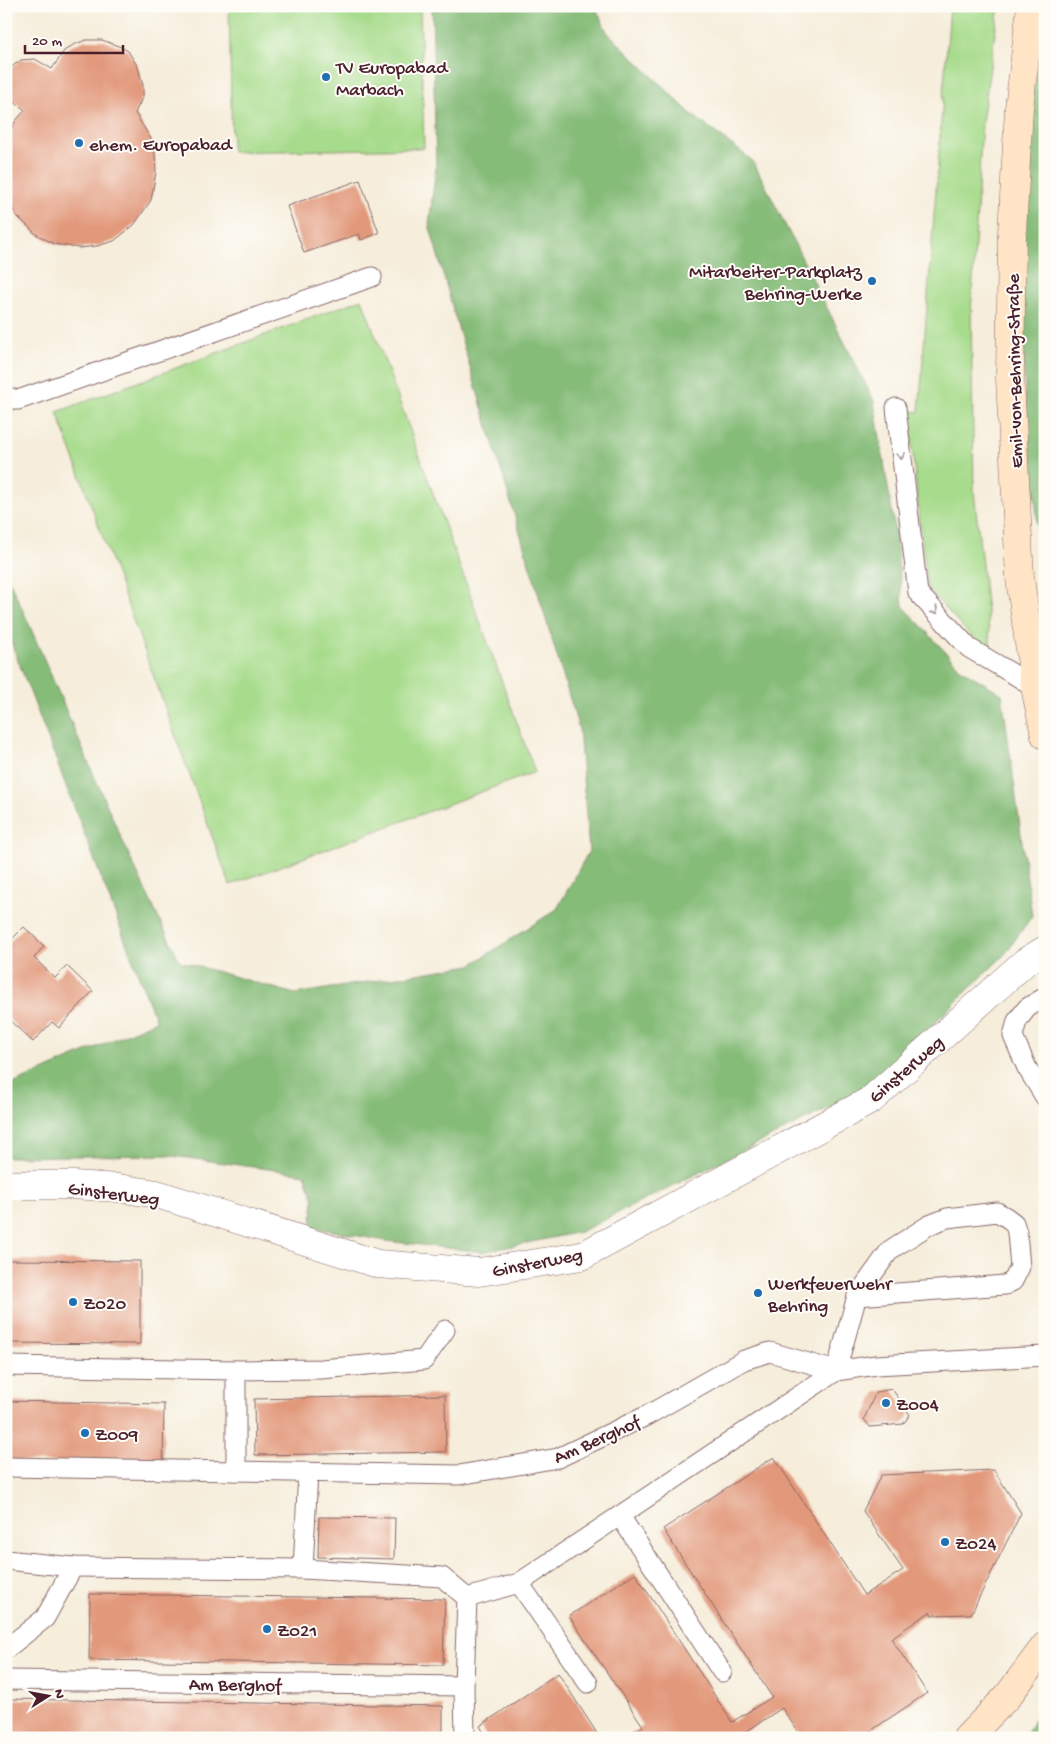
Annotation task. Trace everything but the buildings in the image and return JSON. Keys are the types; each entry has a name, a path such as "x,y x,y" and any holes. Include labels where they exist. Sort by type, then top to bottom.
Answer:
{"main road":[{"name":"Emil-von-Behring-Straße","path":"1031,6 1018,127 1012,233 1010,379 1020,578 1035,687 1045,735"},
{"path":"976,1735 1045,1646"}],"street":[{"name":"Ginsterweg","path":"6,1185 74,1185 157,1194 378,1264 479,1272 582,1256 871,1100 1025,962 1045,950"}],"lane":[{"path":"6,397 18,400 372,277"},
{"path":"896,408 918,593 969,648 1035,687"},
{"path":"1045,997 1039,998 1027,1008 1017,1021 1013,1036 1027,1068 1045,1097"},
{"path":"836,1371 857,1296 890,1250 928,1225 947,1218 997,1212 1014,1223 1017,1232 1020,1267 1013,1281 1005,1285 857,1296"},
{"path":"6,1366 236,1370 321,1369 424,1360 445,1330"},
{"name":"Am Berghof","path":"6,1466 459,1475 558,1458 648,1415 744,1360 770,1352 836,1371 876,1365 1045,1356"},
{"path":"236,1370 236,1471"},
{"name":"Am Berghof","path":"467,1598 519,1584 836,1371"},
{"path":"303,1569 308,1472"},
{"path":"620,1516 722,1672"},
{"path":"6,1560 74,1567 303,1569 442,1577 467,1598 464,1686 465,1738"},
{"path":"6,1649 45,1618 74,1567"},
{"path":"519,1584 588,1683"},
{"name":"Am Berghof","path":"6,1680 464,1686"}],"green space":[{"name":"TV Europabad Marbach","path":"229,6 420,6 424,148 232,152"},
{"path":"432,6 595,6 607,32 691,114 753,161 874,401 895,530 903,606 961,669 1002,694 1032,916 1005,954 867,1089 580,1232 483,1252 386,1241 311,1227 314,1200 305,1174 166,1155 6,1157 6,1087 156,1021 6,629 6,573 112,817 180,961 295,994 471,965 557,909 589,851 579,729 460,334 429,224 436,167"},
{"path":"950,6 999,6 982,122 971,313 974,491 991,649 970,635 927,588 908,410 919,412"},
{"path":"1045,10 1045,599 1025,395 1020,231 1030,116"},
{"path":"362,299 535,772 230,885 57,412"},
{"path":"1045,1698 1045,1738 1025,1738"}],"place":[{"name":"TV Europabad Marbach","path":"326,77"},
{"name":"ehem. Europabad","path":"79,143"},
{"name":"Mitarbeiter-Parkplatz Behring-Werke","path":"872,281"},
{"name":"Werkfeuerwehr Behring","path":"758,1293"},
{"name":"Z020","path":"73,1302"},
{"name":"Z004","path":"886,1403"},
{"name":"Z009","path":"85,1433"},
{"name":"Z024","path":"945,1542"},
{"name":"Z021","path":"267,1629"}]}
